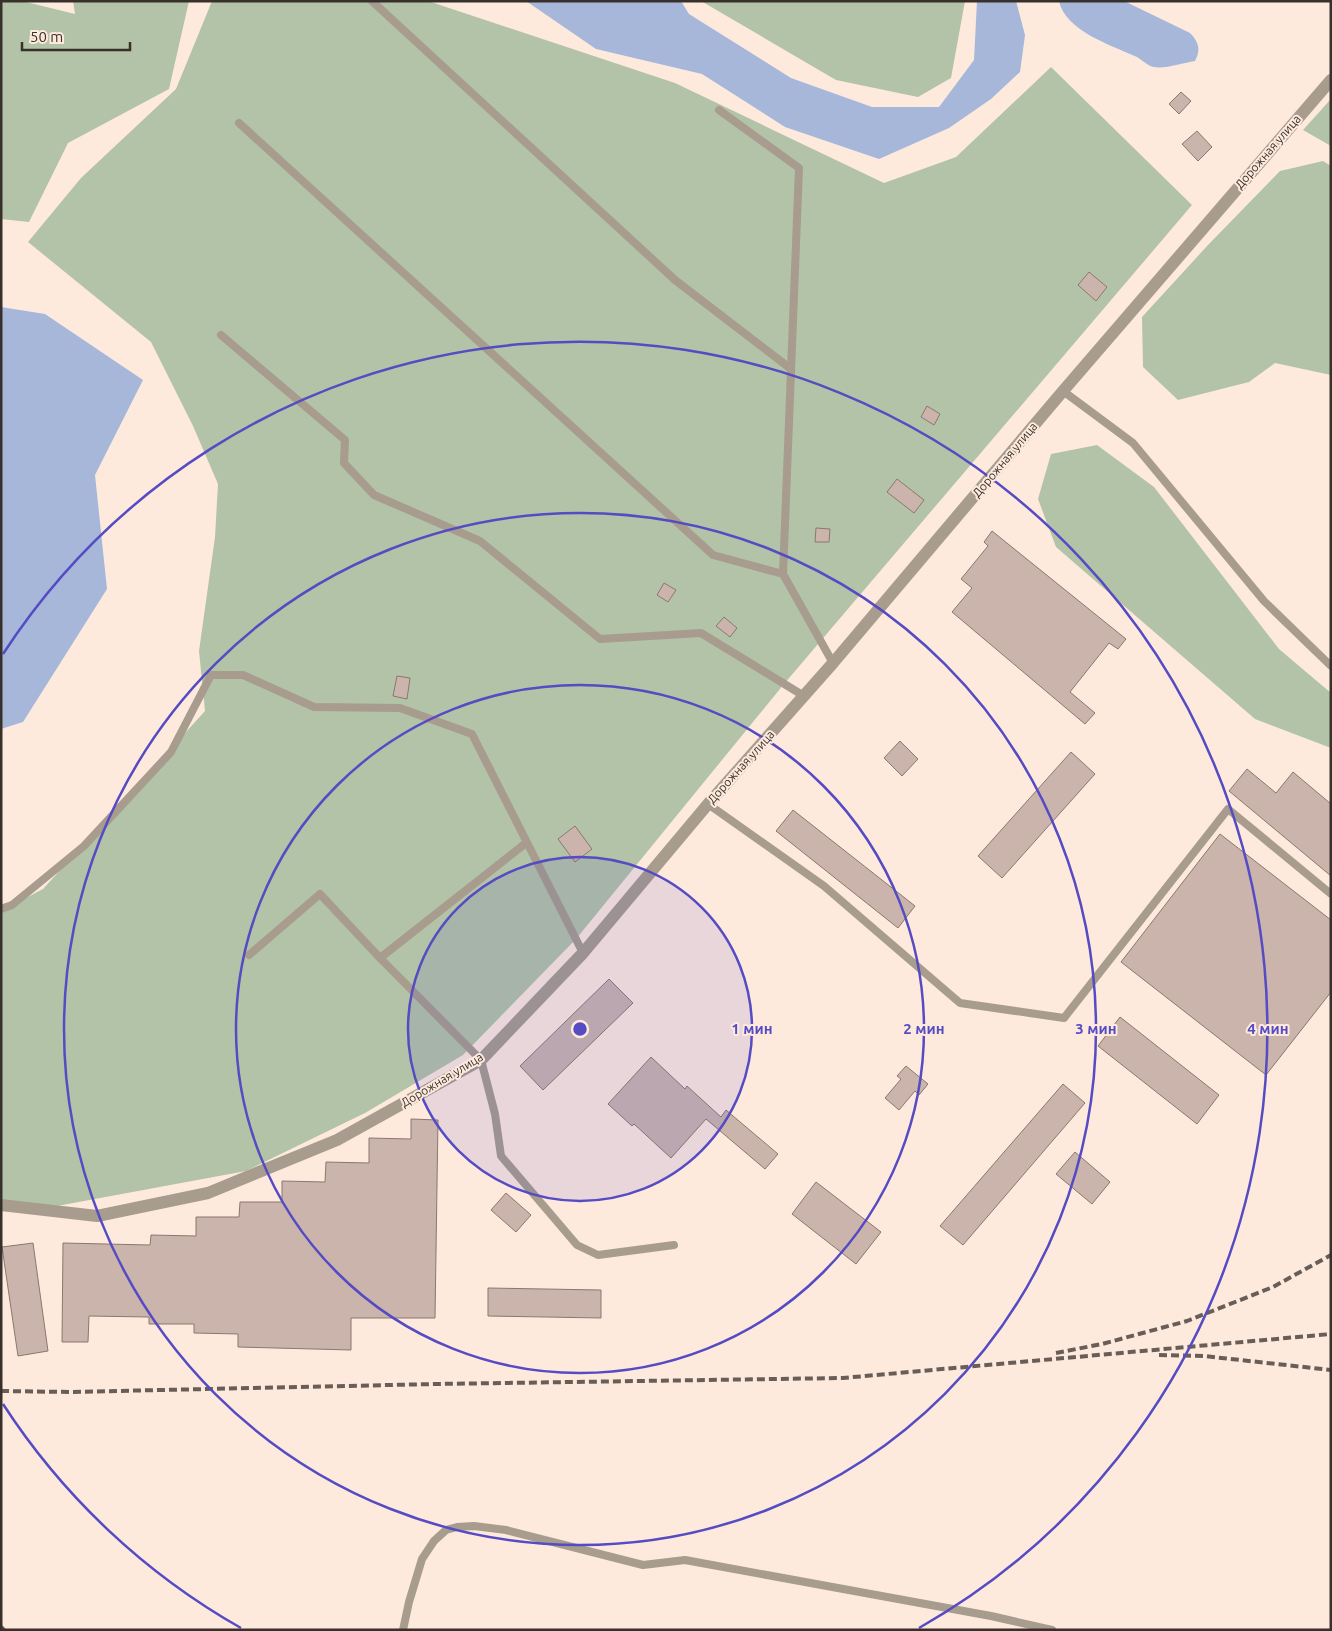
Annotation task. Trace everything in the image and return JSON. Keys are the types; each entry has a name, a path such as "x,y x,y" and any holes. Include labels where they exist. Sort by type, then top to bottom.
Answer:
{"street":[{"name":"Дорожная улица","path":"1,1205 97,1216 208,1192 337,1140 481,1060 583,953 708,804 834,663 1063,391 1331,80"}],"lane":[{"path":"372,1 674,280 791,369"},
{"path":"719,110 799,168 783,574 834,663"},
{"path":"239,123 713,554 783,574"},
{"path":"221,335 345,440 344,464 374,495 480,541 600,638 701,633 804,696"},
{"path":"1063,391 1133,443 1264,601 1331,666"},
{"path":"1,909 12,906 84,846 171,752 211,675 243,675 314,707 400,708 472,734 583,953"},
{"path":"708,804 824,886 960,1003 969,1005 1064,1018 1228,809 1331,894"},
{"path":"380,958 526,843"},
{"path":"249,955 320,894 481,1060 495,1114 501,1156 577,1244 598,1255 674,1246"},
{"path":"403,1630 422,1559 434,1541 446,1530 474,1526 506,1530 643,1564 686,1560 991,1616 1052,1630"}],"green space":[{"path":"1,1 22,1 75,14 73,1 189,1 169,89 68,143 29,222 1,219"},
{"path":"212,1 428,1 675,83 884,183 956,157 1051,67 1192,205 784,684 576,939 463,1055 365,1113 246,1171 57,1206 1,1200 1,911 43,889 205,711 199,651 215,537 218,484 193,426 151,342 28,242 81,178 176,89"},
{"path":"701,1 965,1 951,78 918,97 836,80"},
{"path":"1331,99 1331,146 1303,130"},
{"path":"1323,161 1331,166 1331,375 1275,363 1249,382 1178,400 1143,367 1142,317 1280,171"},
{"path":"1097,445 1154,487 1279,649 1331,693 1331,748 1255,719 1056,547 1038,499 1051,454"}],"water":[{"path":"526,1 681,1 689,14 791,78 872,107 939,107 974,60 977,1 1016,1 1025,35 1020,72 991,99 949,128 879,159 785,127 702,74 596,49"},
{"path":"1059,1 1124,1 1190,33 1198,46 1197,57 1195,61 1174,66 1158,67 1147,64 1137,57 1103,42 1080,29 1063,12"},
{"path":"1,307 45,314 143,380 95,475 107,589 23,722 1,729"}],"building":[{"path":"1181,92 1191,101 1179,114 1169,104"},
{"path":"1197,131 1212,147 1198,161 1182,144"},
{"path":"1089,272 1107,287 1096,301 1078,285"},
{"path":"927,406 940,414 934,425 921,417"},
{"path":"897,479 924,500 914,513 887,492"},
{"path":"816,528 830,529 829,542 815,542"},
{"path":"992,531 1126,639 1118,649 1109,643 1070,692 1095,713 1085,724 952,612 972,588 961,579 988,546 984,542"},
{"path":"664,583 676,590 668,602 657,595"},
{"path":"724,617 737,628 730,637 716,626"},
{"path":"397,676 410,678 407,699 393,696"},
{"path":"900,741 918,759 902,776 884,758"},
{"path":"1071,752 1095,774 1002,878 978,856"},
{"path":"1247,769 1276,793 1293,772 1331,804 1331,876 1229,791"},
{"path":"793,810 915,906 898,928 776,831"},
{"path":"575,826 592,849 575,862 558,839"},
{"path":"1220,834 1331,920 1331,992 1266,1075 1121,962"},
{"path":"609,979 633,1003 543,1090 520,1066"},
{"path":"1120,1017 1219,1095 1197,1124 1098,1046"},
{"path":"651,1057 685,1089 687,1086 721,1117 726,1110 778,1154 765,1169 706,1119 671,1158 634,1124 632,1126 608,1104"},
{"path":"906,1066 928,1084 919,1095 915,1091 899,1110 885,1098 901,1079 897,1076"},
{"path":"1063,1084 1085,1103 963,1245 940,1226"},
{"path":"411,1119 438,1120 435,1318 351,1318 351,1350 238,1347 238,1334 194,1333 194,1324 149,1324 149,1317 89,1316 88,1342 62,1342 63,1243 150,1245 151,1235 196,1236 196,1217 239,1217 240,1202 282,1202 282,1181 325,1182 326,1162 369,1163 369,1138 411,1139"},
{"path":"1075,1152 1110,1182 1092,1204 1056,1174"},
{"path":"816,1182 881,1232 856,1264 792,1214"},
{"path":"506,1193 531,1215 516,1232 491,1210"},
{"path":"33,1243 48,1351 18,1356 2,1247"},
{"path":"488,1288 601,1290 601,1318 488,1316"}],"railway":[{"path":"1056,1353 1102,1344 1187,1321 1273,1287 1331,1255"},
{"path":"1,1391 70,1392 843,1378 1331,1334"},
{"path":"1159,1355 1204,1356 1331,1370"},
{"path":"1,1627 4,1630"}]}
